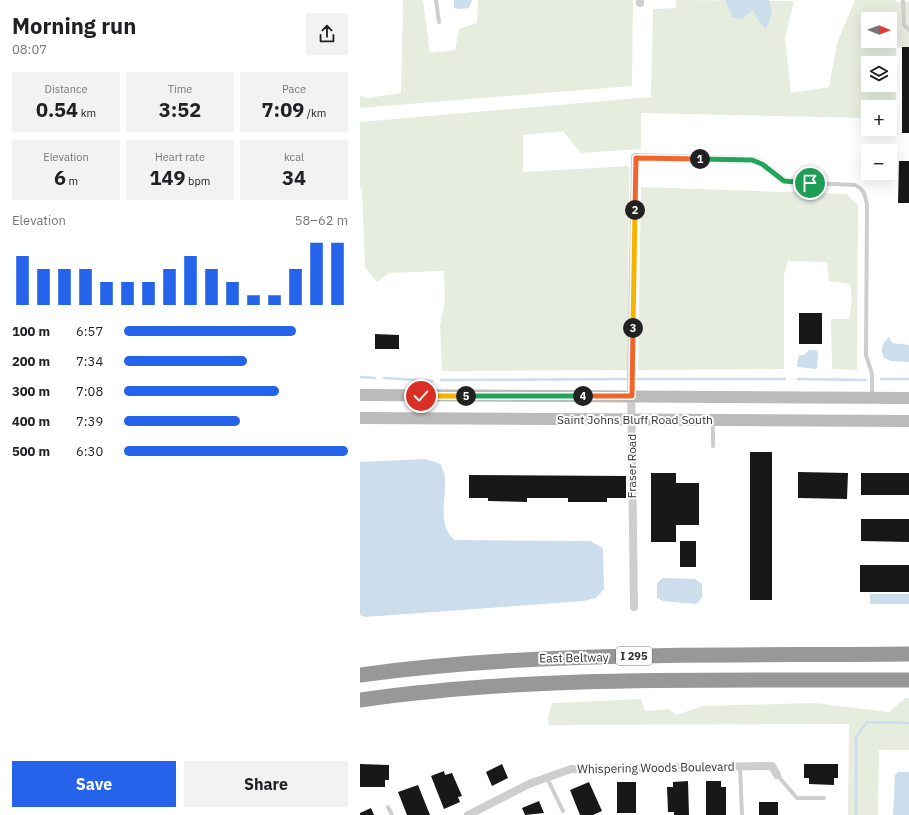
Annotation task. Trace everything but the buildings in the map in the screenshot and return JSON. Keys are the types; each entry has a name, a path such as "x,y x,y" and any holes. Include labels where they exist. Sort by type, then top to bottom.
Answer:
{"highway":[{"name":"East Beltway","path":"360,675 521,659 909,654"},
{"name":"East Beltway","path":"360,700 509,685 644,682 909,680"}],"main road":[{"name":"Saint Johns Bluff Road South","path":"360,395 909,398"},
{"name":"Saint Johns Bluff Road South","path":"360,418 909,421"}],"street":[{"name":"Fraser Road","path":"634,607 632,396 636,158 752,160 762,164 784,181 810,183"},
{"name":"Whispering Woods Boulevard","path":"468,815 529,784 571,769 772,766 778,775"}],"lane":[{"path":"436,0 439,22"},
{"path":"904,0 904,25 909,30"},
{"path":"810,183 854,185 861,188 866,196 866,355 872,374 872,398"},
{"path":"713,420 713,446"},
{"path":"740,767 742,815"},
{"path":"778,775 797,798 824,798"},
{"path":"547,777 563,811"},
{"path":"388,807 392,815"}],"shaded area":[{"path":"403,0 423,0 430,53 455,50 459,29 477,23 478,0 633,0 632,86 360,108 360,96 368,98 401,93"},
{"path":"676,0 794,1 785,38 791,93 829,87 837,43 855,0 896,0 896,2 909,2 909,47 897,48 897,12 861,12 861,48 896,48 896,56 861,56 861,92 896,92 896,100 861,100 861,118 641,113 641,149 581,153 563,131 523,135 523,172 629,166 628,370 442,371 440,325 445,301 444,271 389,273 377,282 365,267 362,189 360,188 360,122 651,97 653,9 676,8"},
{"path":"641,187 846,194 858,205 857,370 832,369 831,319 849,319 852,300 850,284 829,281 827,262 788,261 784,275 784,369 638,370"},
{"path":"905,698 909,698 909,750 879,750 878,815 848,815 849,724 549,725 548,717 552,703 641,699 645,711 669,709 677,715 702,706 815,703 889,712"}],"water":[{"path":"454,0 472,0 469,8 460,9 454,8"},
{"path":"725,0 769,0 772,13 766,29 759,22 753,10 741,19 732,17"},
{"path":"889,337 892,343 909,345 909,362 891,361 884,358 882,347"},
{"path":"809,350 815,350 818,352 817,368 798,367 799,355 804,355"},
{"path":"425,459 441,464 445,476 444,520 449,534 455,540 590,541 603,548 604,589 596,598 584,601 365,617 360,615 360,462"},
{"path":"663,578 695,579 702,584 702,598 696,604 663,601 657,598 657,583"},
{"path":"870,594 909,594 909,604 870,604"},
{"path":"898,772 909,772 909,815 893,815 895,775"}],"waterway":[{"path":"360,377 375,378"},
{"path":"384,378 432,381"},
{"path":"441,380 626,379"},
{"path":"637,379 785,379"},
{"path":"798,379 866,380"},
{"path":"881,379 909,379"},
{"path":"856,815 856,737 867,722 909,723"}],"route":[{"path":"421,396 632,396 631,377 636,158 752,160 762,164 778,178 784,181 794,183 810,183"}]}
